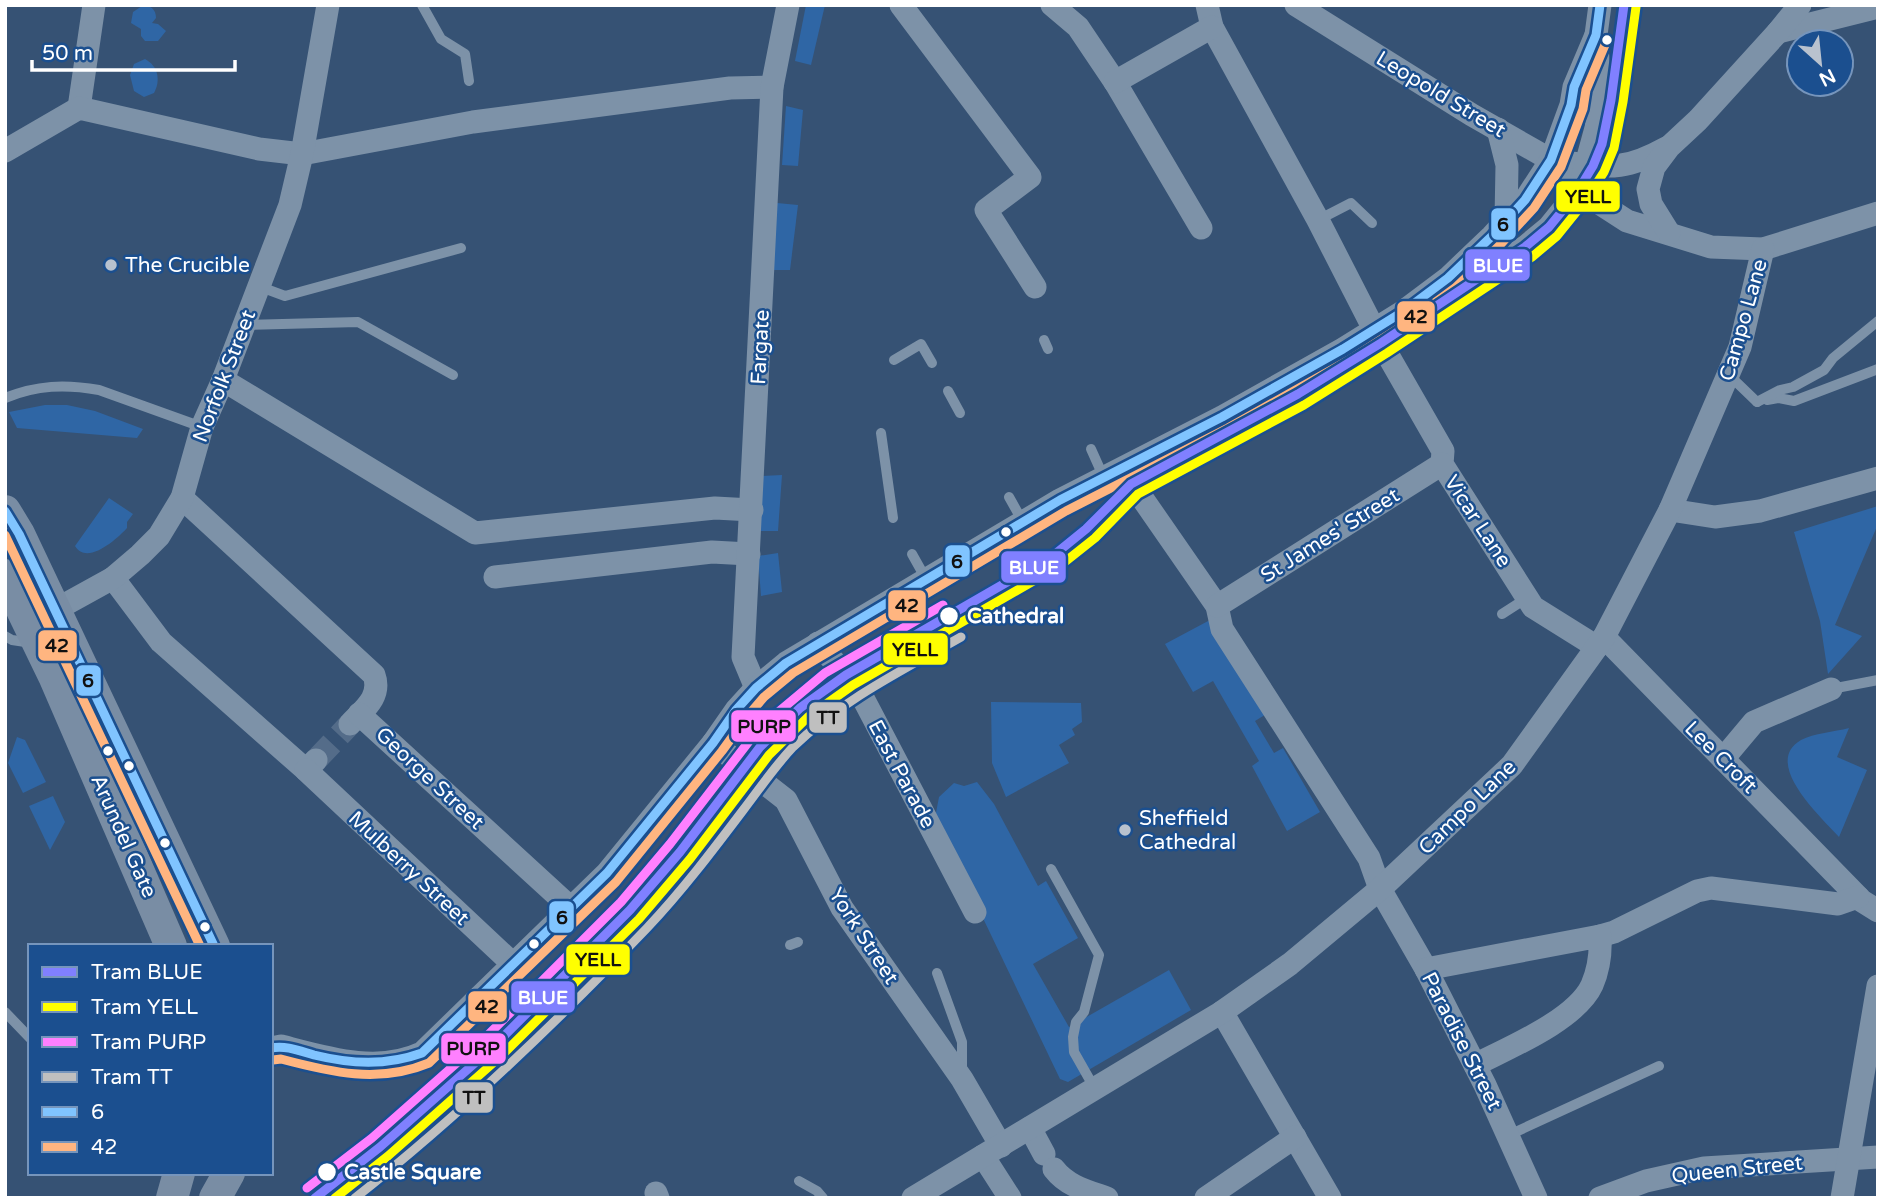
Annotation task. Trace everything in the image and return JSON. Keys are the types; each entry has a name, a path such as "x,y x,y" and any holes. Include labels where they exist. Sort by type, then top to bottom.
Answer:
{"street":[{"path":"79,108 94,5"},
{"name":"Norfolk Street","path":"55,610 113,578 159,536 182,498 202,427 223,380 290,205 328,5"},
{"name":"Fargate","path":"756,688 743,657 772,88 788,5"},
{"path":"901,5 1030,177 986,209 1035,287"},
{"path":"1052,5 1078,27 1115,82 1201,228"},
{"name":"Leopold Street","path":"1296,5 1551,160 1579,190 1627,221 1711,247 1763,249 1878,213"},
{"path":"273,1048 281,1046 342,1061 390,1063 401,1062 422,1053 607,873 713,743 736,710 756,688 786,663 1023,522 1378,336 1525,247 1549,227 1579,190 1596,128 1601,98 1596,35 1600,5"},
{"path":"1551,160 1604,168 1622,166 1645,160 1669,146 1698,120 1779,32 1800,5"},
{"path":"1779,32 1878,6"},
{"path":"1115,82 1210,16"},
{"name":"Vicar Lane","path":"1210,16 1378,336 1443,451 1442,464 1533,607 1544,616 1601,642"},
{"path":"1378,336 1448,278 1492,236 1530,194 1551,160 1571,105 1574,87 1596,35"},
{"path":"5,151 79,108 259,149 302,153 473,122 730,88 772,88"},
{"path":"1498,129 1507,165 1506,219"},
{"path":"1669,146 1654,167 1648,189 1651,204 1669,233"},
{"name":"Campo Lane","path":"914,1198 1222,1012 1290,964 1380,889 1512,765 1601,642 1670,510 1741,347 1763,249"},
{"path":"223,380 475,533 715,508 752,510"},
{"name":"St James' Street","path":"1217,606 1442,464"},
{"name":"Paradise Street","path":"1113,473 1217,606 1222,629 1368,858 1380,889 1426,969 1475,1065 1536,1198"},
{"path":"1670,510 1715,517 1760,511 1878,478"},
{"name":"George Street","path":"182,498 374,676 376,695 354,719 572,908"},
{"name":"Arundel Gate","path":"5,511 19,534 213,944"},
{"path":"495,578 712,552 749,554"},
{"name":"Arundel Gate","path":"5,575 170,944"},
{"name":"Mulberry Street","path":"113,578 161,642 311,765 371,831 514,965"},
{"path":"38,644 43,623 55,610"},
{"name":"Lee Croft","path":"1601,642 1723,759 1858,897 1878,911"},
{"name":"East Parade","path":"818,643 864,701 975,912"},
{"path":"1723,759 1754,722 1831,689"},
{"name":"York Street","path":"713,743 786,800 842,908 962,1079 1010,1198"},
{"path":"1426,969 1600,936 1614,932 1697,891 1711,888 1838,904 1858,897"},
{"path":"1475,1065 1539,1033 1575,1005 1591,988 1598,969 1600,936"},
{"path":"1842,1198 1877,1000"},
{"path":"1222,1012 1330,1198"},
{"path":"1030,1128 1062,1178 1074,1186 1107,1198"},
{"path":"1206,1198 1295,1137"},
{"name":"Queen Street","path":"1600,1198 1646,1181 1704,1168 1878,1157"},
{"path":"172,1198 178,1175"}],"lane":[{"path":"422,5 441,39 465,54 468,81"},
{"path":"1318,220 1351,203 1372,223"},
{"path":"258,286 285,296 461,248"},
{"path":"1757,402 1824,370 1833,358 1878,320"},
{"path":"243,325 358,322 453,375"},
{"path":"894,360 921,344 932,363"},
{"path":"1757,402 1778,398 1794,401 1878,369"},
{"path":"1730,376 1757,402"},
{"path":"5,398 40,386 85,387 202,427"},
{"path":"948,391 960,413"},
{"path":"881,433 893,518"},
{"path":"1091,449 1113,473"},
{"path":"1009,496 1023,522"},
{"path":"912,554 926,579"},
{"path":"1502,614 1527,598"},
{"path":"5,636 12,640 38,644"},
{"path":"1831,689 1878,680"},
{"path":"1051,869 1099,955 1084,1012 1076,1022 1073,1037 1074,1052 1095,1089"},
{"path":"937,973 962,1042 962,1079"},
{"path":"5,1012 28,1036"},
{"path":"1509,1135 1659,1066"},
{"path":"799,1181 817,1191 823,1198"}],"shaded area":[{"path":"806,5 825,5 811,65 795,61"},
{"path":"142,6 154,10 156,18 152,23 158,24 166,31 158,41 145,41 141,36 141,29 131,23 133,12"},
{"path":"145,59 153,65 158,78 154,93 144,97 134,91 130,75 134,64"},
{"path":"786,106 803,110 798,166 782,165"},
{"path":"777,203 798,205 790,270 771,270"},
{"path":"45,405 67,405 95,411 143,429 137,438 17,428 9,412"},
{"path":"782,475 778,531 760,531 762,476"},
{"path":"109,498 133,514 127,522 127,528 102,549 87,553 80,551 75,546"},
{"path":"1878,506 1878,524 1835,625 1862,636 1828,674 1820,621 1794,532"},
{"path":"778,553 782,592 761,596 758,556"},
{"path":"1210,620 1268,713 1255,721 1274,753 1283,748 1320,812 1287,831 1252,766 1259,761 1213,681 1193,692 1165,644"},
{"path":"991,702 1081,703 1082,722 1072,729 1075,735 1059,745 1069,763 1006,797 992,763"},
{"path":"1849,728 1837,757 1867,770 1839,837 1799,790 1791,776 1788,762 1790,750 1801,740"},
{"path":"17,737 25,740 46,782 23,793 8,763"},
{"path":"977,782 994,804 1038,886 1046,881 1078,938 1033,964 1069,1027 1169,970 1191,1010 1068,1082 1060,1079 935,818 939,797 954,783 964,786"},
{"path":"53,796 65,822 50,850 29,806"}],"tunnel":[{"path":"316,760 350,724"}],"tram line":[{"name":"BLUE","path":"315,1198 380,1147 493,1047 630,910 680,852 760,747 800,708 846,675 1054,555 1086,529 1131,484 1298,394 1381,343 1525,247 1549,227 1576,194 1593,166 1602,144 1624,5"},
{"name":"YELL","path":"335,1198 388,1156 501,1056 639,919 690,859 769,755 808,717 853,685 1061,565 1095,538 1138,494 1304,405 1532,257 1557,236 1586,200 1604,172 1614,148 1636,7"},
{"name":"PURP","path":"307,1188 372,1138 485,1038 621,902 670,844 750,740 770,719 825,673 943,605"},
{"name":"TT","path":"355,1198 469,1102 612,964 685,885 793,747 852,700 961,637"}],"transit line":[{"name":"6","path":"273,1048 288,1048 355,1062 382,1062 422,1053 607,873 713,743 736,710 756,688 786,663 1060,500 1222,417 1343,349 1404,311 1448,278 1525,200 1551,160 1571,105 1574,87 1596,35 1600,5"},
{"name":"42","path":"273,1060 281,1059 355,1074 392,1073 429,1063 616,882 746,718 764,697 793,673 1066,511 1228,428 1349,360 1455,288 1534,208 1561,167 1583,109 1586,90 1607,40"},
{"name":"6","path":"5,511 19,534 213,944"},
{"name":"42","path":"5,535 199,944"}],"place":[{"name":"The Crucible","path":"111,265"},
{"name":"Cathedral","path":"949,616"},
{"name":"Sheffield Cathedral","path":"1125,830"},
{"name":"Castle Square","path":"327,1172"}]}
